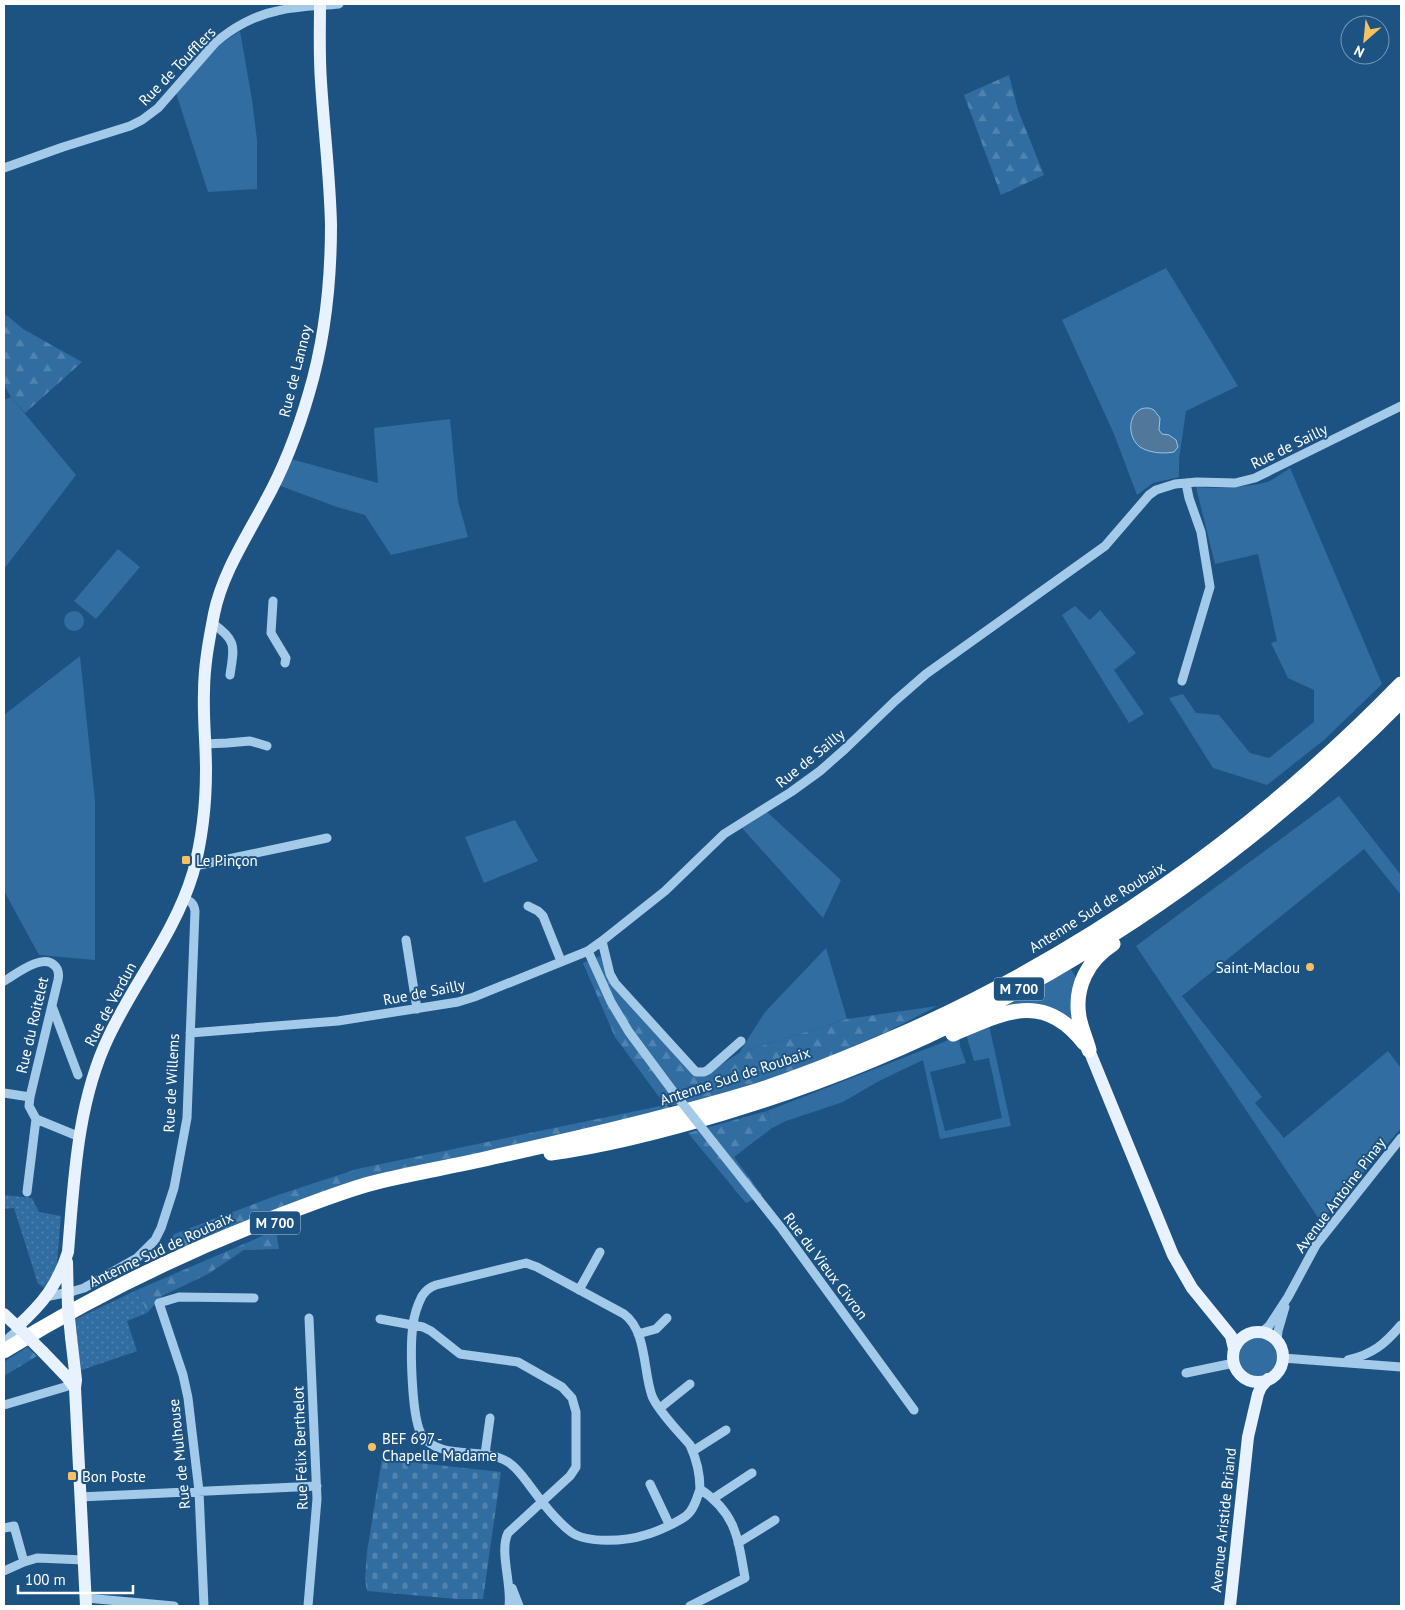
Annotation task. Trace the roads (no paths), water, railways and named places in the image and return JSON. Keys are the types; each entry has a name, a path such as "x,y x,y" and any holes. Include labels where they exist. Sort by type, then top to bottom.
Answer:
{"highway":[{"name":"Antenne Sud de Roubaix","path":"4,1351 100,1296 195,1250 328,1197 398,1177 639,1124 748,1093 857,1053 940,1016 1007,983 1066,949 1167,885 1286,793 1354,732 1401,684"},
{"name":"Antenne Sud de Roubaix","path":"4,1357 113,1295 254,1231 336,1202 416,1179 607,1144 668,1129 790,1092 872,1060 968,1016 1053,970 1123,928 1216,863 1268,824 1314,784 1364,739 1401,702"},
{"path":"1089,1050 1080,1020 1078,1003 1080,986 1090,965 1105,949 1193,888 1216,863"},
{"path":"872,1060 902,1054 999,1015 1020,1010 1039,1012 1061,1021 1080,1038 1089,1050"}],"main road":[{"name":"Rue de Lannoy","path":"204,728 204,674 217,599 223,582 270,492 291,446 310,390 322,338 329,283 331,231 320,72 318,5"},
{"name":"Rue de Verdun","path":"48,1297 68,1252 80,1137 89,1092 102,1051 115,1023 169,930 184,898 194,866 201,836 205,804 204,728"},
{"path":"1089,1050 1173,1255 1187,1281 1230,1336 1234,1349 1234,1363 1241,1375 1254,1381 1268,1379 1278,1371 1282,1358 1278,1341 1269,1334 1262,1332 1248,1333 1236,1328 1209,1309"},
{"path":"68,1252 67,1310 74,1386 86,1602"},
{"path":"19,1329 48,1297 57,1299 67,1310"},
{"path":"4,1314 74,1386"},
{"path":"1234,1349 1238,1341 1248,1333"},
{"path":"43,1352 56,1356 65,1354 68,1350 70,1337"},
{"name":"Avenue Aristide Briand","path":"1230,1606 1248,1437 1249,1392 1241,1375"},
{"name":"Avenue Aristide Briand","path":"1248,1437 1258,1394 1268,1379"}],"street":[{"name":"Rue de Toufflers","path":"4,168 136,124 158,108 208,50 226,34 246,22 272,12 339,4"},
{"name":"Rue de Sailly","path":"190,1033 331,1022 417,1009 467,999 588,951 665,891 724,834 820,772 894,701 926,674 1105,546 1149,494 1165,487 1186,483 1235,483 1255,478 1401,406"},
{"path":"1182,682 1210,587 1201,532 1189,498 1186,483"},
{"path":"274,601 271,632 286,658 285,663"},
{"path":"212,623 220,628 232,642 230,675"},
{"path":"205,744 250,741 267,746"},
{"path":"194,866 328,838"},
{"name":"Rue de Willems","path":"48,1297 84,1288 137,1258 150,1246 158,1234 174,1188 186,1130 195,911 192,902 184,898"},
{"path":"528,906 543,916 562,961"},
{"path":"406,940 417,1009"},
{"path":"602,941 610,974 615,983 696,1072 708,1070 740,1040"},
{"name":"Rue du Vieux Civron","path":"588,951 611,1002 629,1032 754,1196 782,1228 914,1410"},
{"name":"Rue du Roitelet","path":"4,981 28,967 45,960 54,964 59,975 30,1097 29,1106 36,1119 28,1192"},
{"path":"52,1006 78,1075"},
{"path":"4,1093 30,1097"},
{"path":"36,1119 80,1137"},
{"name":"Avenue Antoine Pinay","path":"1262,1332 1269,1326 1288,1297 1316,1245 1401,1138"},
{"path":"579,1290 600,1252"},
{"path":"520,1264 531,1264 579,1290 624,1314 633,1323 638,1334 655,1402 693,1451 700,1482 700,1489 686,1516 653,1532 634,1538 584,1538 572,1532 542,1501 514,1467 501,1459 485,1454 437,1448 421,1434 418,1427 413,1392 413,1324 422,1296 431,1287 520,1264"},
{"name":"Rue de Mulhouse","path":"204,1606 199,1491 186,1386 159,1302 179,1296 254,1298"},
{"name":"Avenue Antoine Pinay","path":"1278,1341 1278,1331 1288,1297"},
{"name":"Rue Félix Berthelot","path":"308,1606 318,1486 309,1318"},
{"path":"638,1334 656,1329 667,1318"},
{"path":"380,1319 413,1324 431,1330 460,1354 518,1362 562,1387 572,1398 576,1412 576,1467 508,1533 505,1542 509,1606"},
{"path":"1340,1362 1362,1356 1380,1348 1401,1325"},
{"path":"4,1342 19,1329"},
{"path":"1282,1358 1401,1367"},
{"path":"1186,1373 1234,1363"},
{"path":"660,1408 690,1384"},
{"path":"4,1405 74,1386"},
{"path":"485,1454 490,1418"},
{"path":"693,1451 726,1430"},
{"path":"714,1498 752,1474"},
{"path":"650,1484 669,1524"},
{"path":"80,1496 318,1486"},
{"path":"690,1606 745,1578 736,1532 732,1523 714,1498 700,1489"},
{"path":"738,1543 775,1520"},
{"path":"4,1528 14,1526 24,1562"},
{"path":"4,1572 24,1562 44,1558 84,1560"},
{"path":"507,1563 516,1601 519,1606"},
{"path":"86,1602 174,1606"}],"place":[{"name":"Le Pinçon","path":"186,860"},
{"name":"Saint-Maclou","path":"1310,967"},
{"name":"BEF 697 - Chapelle Madame","path":"372,1447"},
{"name":"Bon Poste","path":"72,1476"}]}
